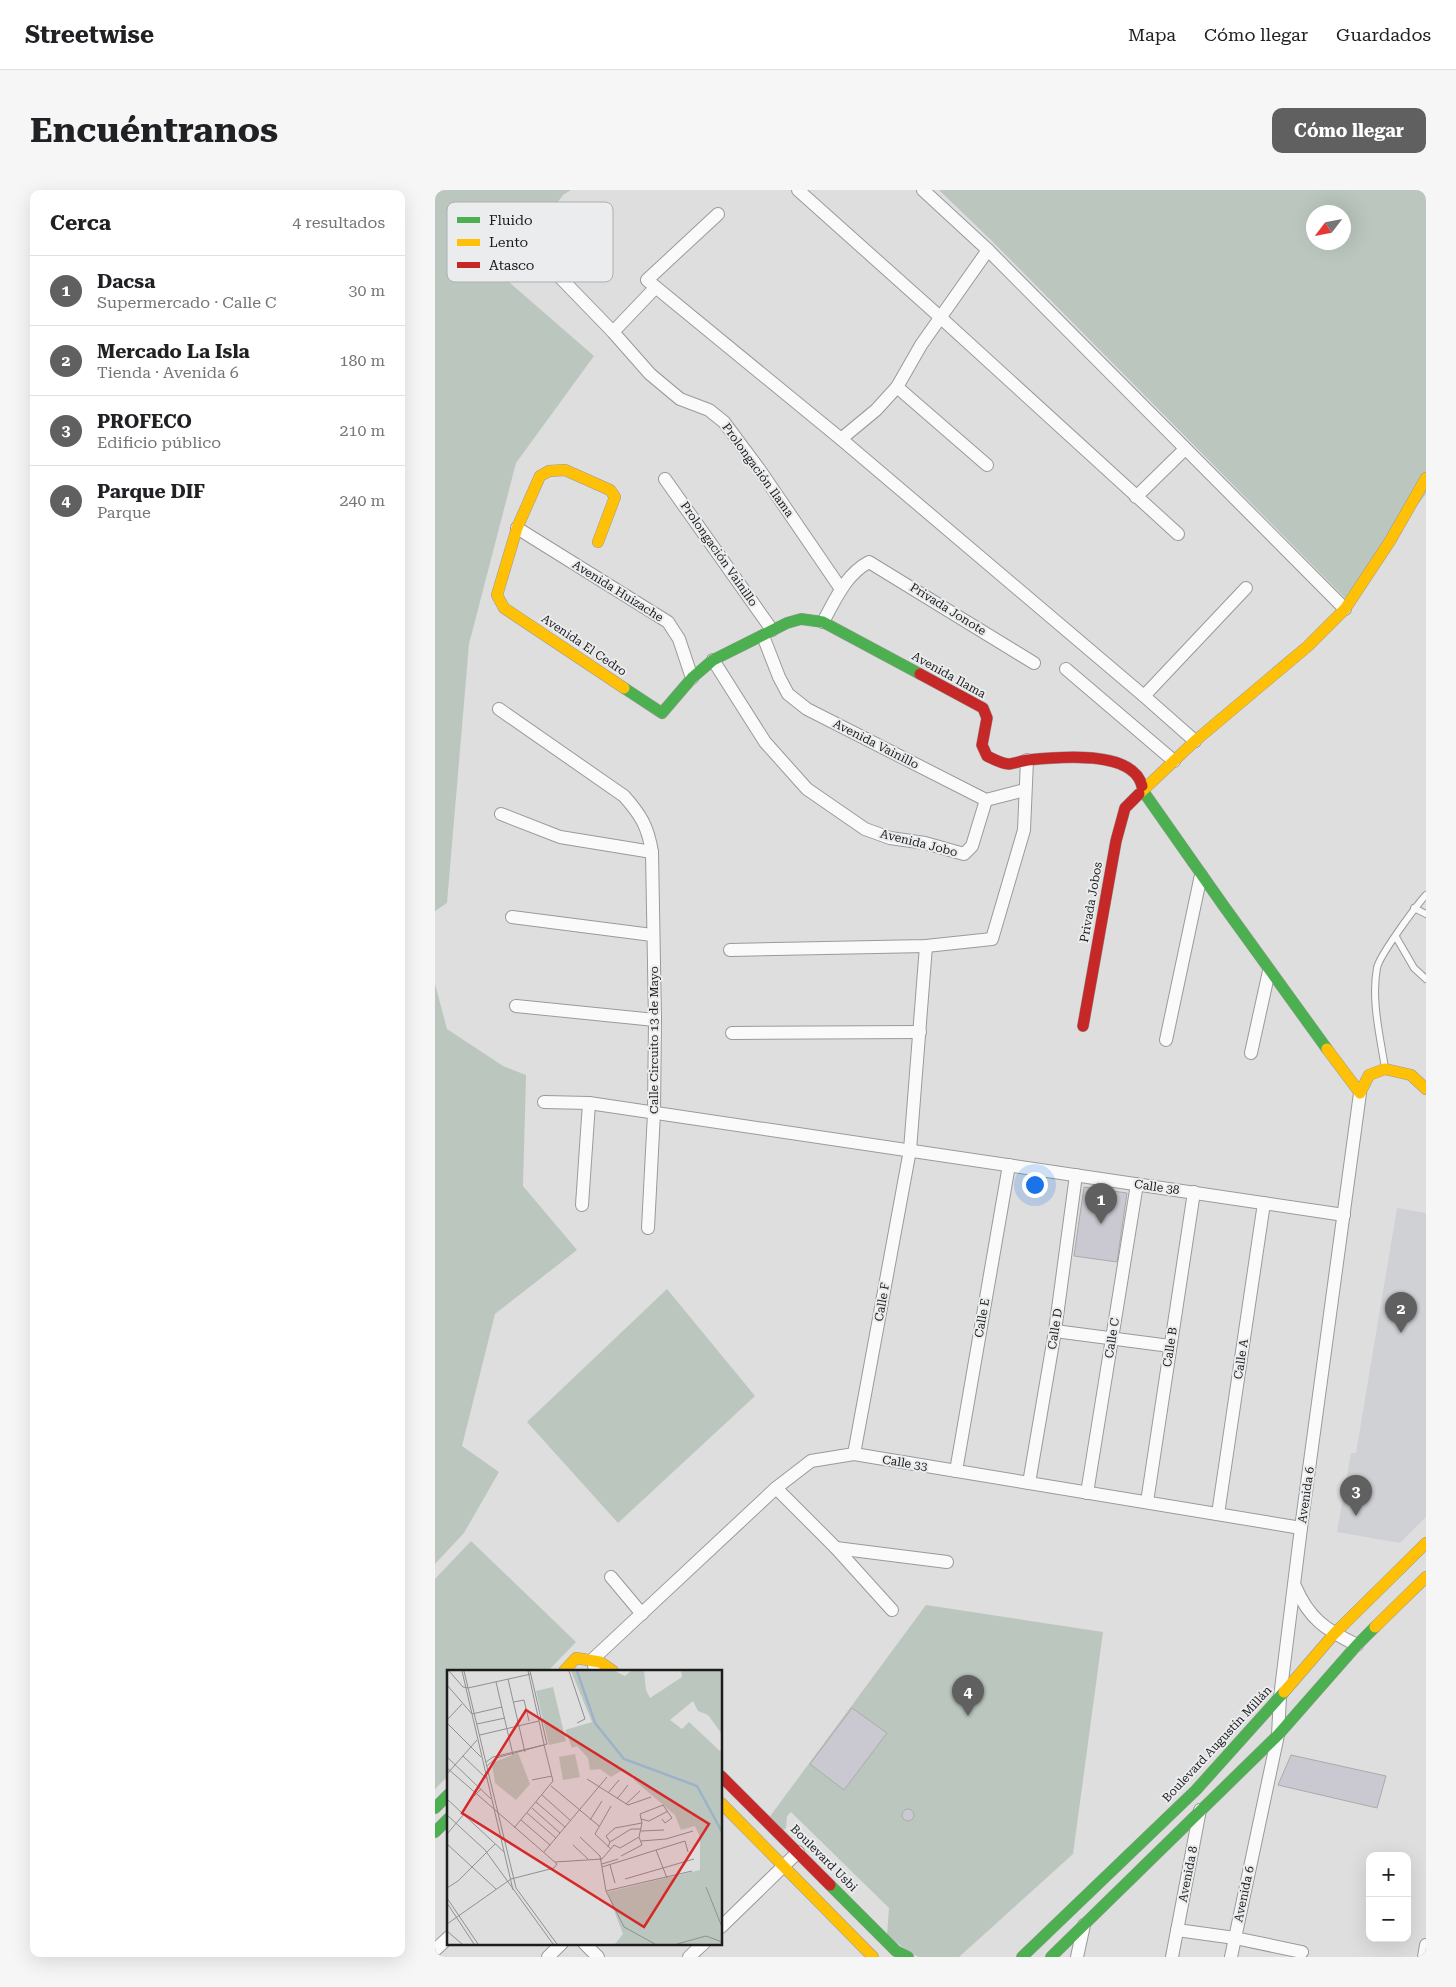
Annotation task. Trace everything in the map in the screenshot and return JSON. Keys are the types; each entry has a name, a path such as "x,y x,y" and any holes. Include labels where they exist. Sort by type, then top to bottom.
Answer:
{"street":[{"path":"798,190 941,317 1178,534"},
{"path":"923,190 988,250 1345,609"},
{"path":"718,214 647,280 841,440 1195,741"},
{"path":"841,440 876,410 897,387 921,345 988,250"},
{"name":"Prolongación Ilama","path":"565,282 650,374 680,399 709,410 724,422 759,468 841,588"},
{"path":"613,332 655,288"},
{"path":"897,387 987,465"},
{"path":"1136,497 1185,449"},
{"path":"517,528 540,476 549,470 565,470 610,490 615,497 614,504 598,542"},
{"name":"Prolongación Vainillo","path":"665,478 768,633"},
{"name":"Privada Jobos","path":"1083,1026 1116,841 1122,815 1131,800 1143,791 1195,741 1308,646 1345,609 1390,541 1426,478"},
{"name":"Avenida El Cedro","path":"517,528 497,595 505,608 662,713 692,678"},
{"name":"Avenida Huizache","path":"517,528 668,622 679,639 692,678"},
{"name":"Privada Jonote","path":"841,588 861,566 869,562 1034,663"},
{"path":"692,678 713,660 801,618 823,622 841,588"},
{"path":"1144,696 1246,588"},
{"name":"Avenida Ilama","path":"823,622 983,708 987,718 982,745 987,756 1007,764 1027,760 1077,757 1102,759 1122,764 1140,778 1143,791 1201,875 1269,971 1360,1093"},
{"name":"Avenida Vainillo","path":"768,633 779,677 788,694 807,709 987,800"},
{"name":"Avenida Jobo","path":"713,660 765,742 807,789 865,829 890,838 925,843 964,854 972,846 987,800"},
{"path":"1066,669 1174,761"},
{"name":"Calle Circuito 13 de Mayo","path":"499,709 625,796 639,813 649,832 652,852 655,1020 654,1113 648,1228"},
{"path":"730,950 926,946 992,939 1024,830 1027,760"},
{"path":"987,800 1025,790"},
{"path":"501,814 560,837 652,852"},
{"path":"1166,1040 1201,875"},
{"path":"513,917 652,935"},
{"name":"Calle F","path":"854,1454 910,1150 926,946"},
{"path":"1251,1053 1269,971"},
{"path":"516,1006 655,1020"},
{"path":"732,1033 920,1032"},
{"path":"1385,1069 1411,1074 1426,1089"},
{"name":"Avenida 6","path":"1231,1957 1278,1735 1280,1697 1301,1528 1360,1093 1369,1075 1385,1069"},
{"name":"Calle 38","path":"544,1102 589,1103 1344,1215"},
{"path":"583,1205 589,1103"},
{"name":"Calle E","path":"956,1471 1009,1165"},
{"name":"Calle D","path":"1029,1483 1055,1331 1076,1175"},
{"name":"Calle C","path":"1087,1493 1137,1184"},
{"name":"Calle B","path":"1147,1502 1193,1192"},
{"name":"Calle A","path":"1218,1514 1265,1203"},
{"path":"1055,1331 1170,1346"},
{"name":"Calle 33","path":"594,1665 642,1614 776,1488 811,1461 854,1454 1301,1528"},
{"path":"776,1488 836,1548 892,1610"},
{"name":"Boulevard Augustín Millán","path":"1022,1957 1196,1790 1334,1634 1426,1543"},
{"path":"836,1548 947,1562"},
{"path":"611,1577 642,1614"},
{"path":"1051,1957 1278,1735 1357,1645 1426,1577"},
{"path":"1294,1584 1301,1602 1317,1622 1334,1634 1357,1645"},
{"path":"565,1670 576,1658 594,1665 607,1666 612,1670"},
{"name":"Boulevard Usbi","path":"723,1780 798,1852 896,1951 908,1957"},
{"name":"Avenida 8","path":"1172,1957 1200,1812 1196,1790"},
{"path":"723,1805 873,1957"},
{"path":"435,1832 447,1820"},
{"path":"723,1925 798,1852"},
{"path":"1077,1957 1084,1925"},
{"path":"1177,1930 1235,1938 1302,1952"},
{"path":"435,1950 447,1939"},
{"path":"548,1957 561,1944"},
{"path":"585,1944 598,1957"},
{"path":"689,1957 703,1944"},
{"path":"1424,1957 1426,1945"}],"lane":[{"path":"1385,1069 1376,1014 1377,967 1414,908 1426,895"},
{"path":"1414,908 1426,914"},
{"path":"1396,937 1414,968 1426,979"}],"shaded area":[{"path":"435,190 571,190 563,195 558,202 447,202 447,282 509,282 594,356 516,463 469,644 447,903 435,911"},
{"path":"939,190 1426,190 1426,494 1345,598 991,240"},
{"path":"435,984 447,1029 503,1066 526,1075 523,1186 577,1250 495,1314 462,1446 499,1472 464,1533 435,1564"},
{"path":"1397,1208 1426,1213 1426,1517 1400,1543 1337,1532 1351,1453 1356,1453"},
{"path":"667,1289 755,1396 618,1523 527,1422"},
{"path":"471,1541 576,1642 549,1670 447,1670 447,1777 435,1789 435,1579"},
{"path":"926,1605 1103,1632 1073,1854 959,1957 919,1957 910,1953 887,1935 889,1908 791,1812 787,1816 786,1828 781,1832 768,1819"}],"building":[{"path":"1084,1187 1127,1193 1117,1262 1074,1256"},
{"path":"852,1708 887,1733 844,1790 810,1764"},
{"path":"1291,1755 1386,1776 1377,1808 1278,1785"},
{"path":"910,1809 913,1810 913,1820 906,1821 903,1820 902,1813 903,1810"}],"traffic: fast":[{"path":"624,688 662,713 692,678 713,660 787,623 801,619 823,622 920,674"},
{"path":"1142,786 1143,791 1223,905 1327,1049"},
{"path":"1051,1957 1278,1735 1375,1627"},
{"path":"1022,1957 1196,1790 1284,1692"},
{"path":"435,1808 447,1796"},
{"path":"435,1832 447,1820"},
{"path":"830,1885 896,1951 908,1957"}],"traffic: slow":[{"path":"598,542 615,497 610,490 565,470 549,471 540,476 517,528 497,595 504,608 624,688"},
{"path":"1139,794 1195,741 1308,646 1345,609 1390,541 1426,478"},
{"path":"1327,1049 1360,1093 1369,1075 1385,1069 1411,1075 1426,1089"},
{"path":"1284,1692 1334,1634 1426,1543"},
{"path":"1375,1627 1426,1577"},
{"path":"565,1670 576,1658 600,1662 612,1670"},
{"path":"723,1805 873,1957"}],"traffic: jam":[{"path":"920,674 983,708 987,718 982,745 987,756 1009,764 1028,760 1074,757 1109,761 1124,766 1136,774 1142,786"},
{"path":"1083,1026 1116,841 1125,808 1139,794"},
{"path":"723,1778 830,1885"}],"place":[{"name":"Dacsa","path":"1101,1224"},
{"name":"Mercado La Isla","path":"1401,1333"},
{"name":"PROFECO","path":"1356,1516"},
{"name":"Parque DIF","path":"968,1716"}]}
